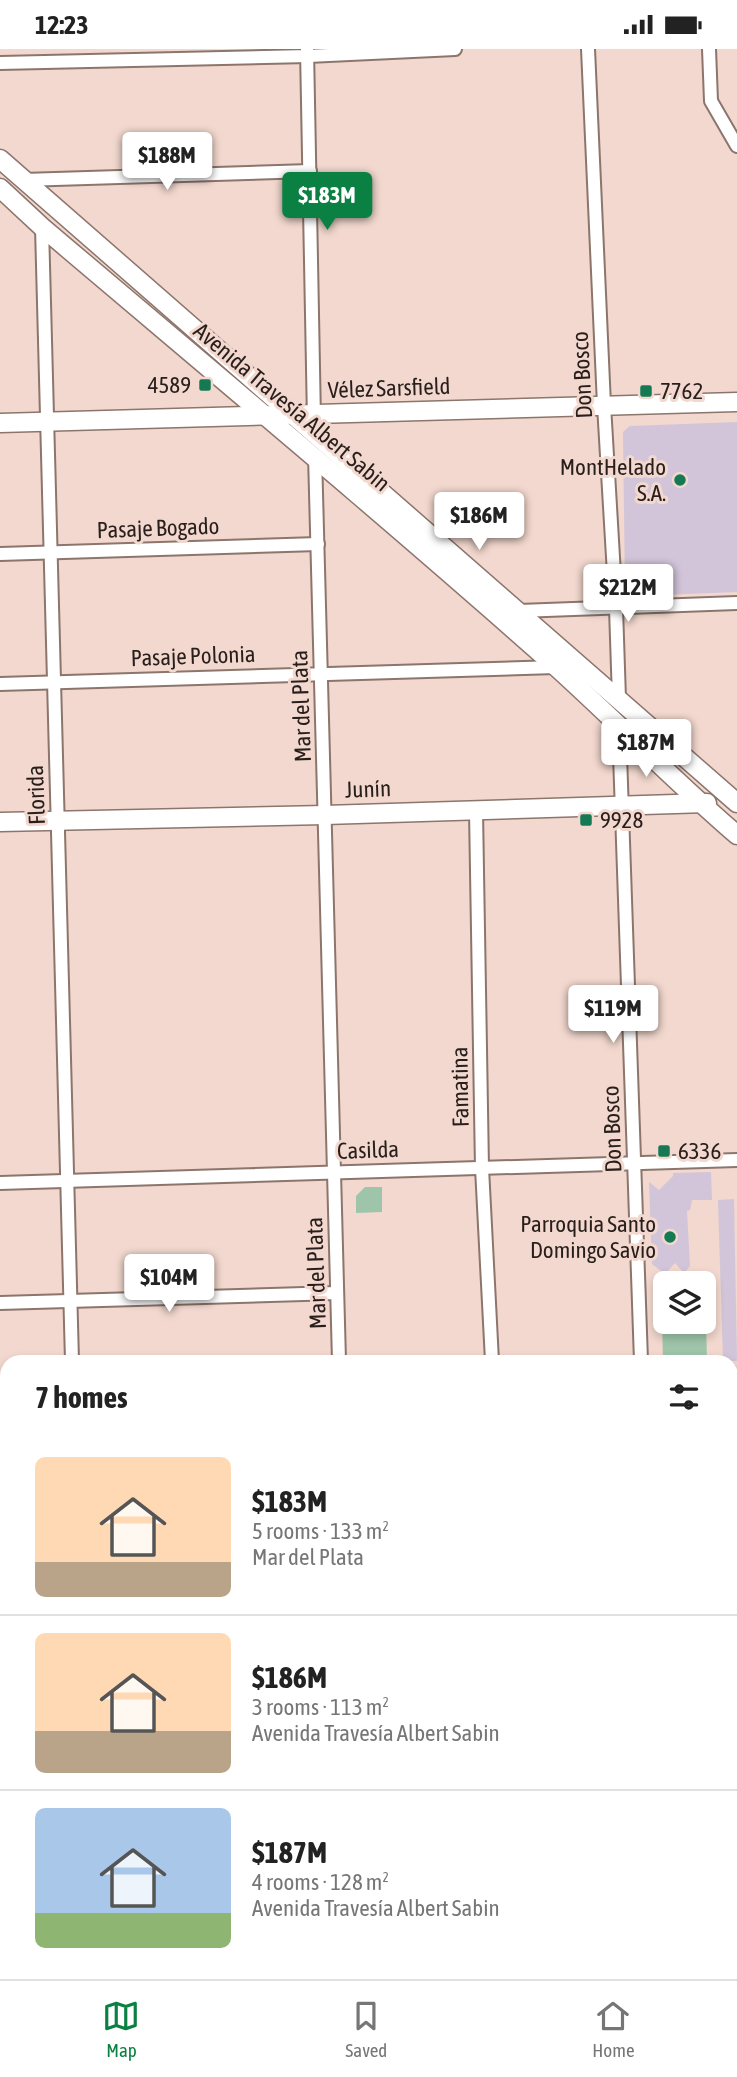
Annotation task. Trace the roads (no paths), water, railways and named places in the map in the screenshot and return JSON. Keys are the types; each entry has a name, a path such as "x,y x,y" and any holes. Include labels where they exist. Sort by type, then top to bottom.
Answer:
{"main road":[{"name":"Avenida Travesía Albert Sabin","path":"0,159 737,803"},
{"name":"Avenida Travesía Albert Sabin","path":"0,188 42,227 556,667 700,804 737,835"},
{"name":"Vélez Sarsfield","path":"0,423 737,402"},
{"name":"Junín","path":"0,822 737,803"}],"street":[{"path":"0,63 35,56 455,49"},
{"name":"Don Bosco","path":"588,49 619,699"},
{"path":"709,49 711,100 737,146"},
{"name":"Mar del Plata","path":"308,52 315,459 339,1355"},
{"path":"23,180 310,171"},
{"name":"Florida","path":"42,227 72,1355"},
{"name":"Pasaje Bogado","path":"0,554 318,544"},
{"path":"519,611 737,603"},
{"name":"Pasaje Polonia","path":"0,684 556,667"},
{"name":"Don Bosco","path":"619,726 641,1355"},
{"name":"Famatina","path":"476,811 482,1168 492,1355"},
{"name":"Casilda","path":"0,1182 737,1160"},
{"path":"0,1303 337,1293"}],"place":[{"name":"4589","path":"205,385"},
{"name":"7762","path":"646,391"},
{"name":"MontHelado S.A.","path":"680,480"},
{"name":"9928","path":"586,820"},
{"name":"6336","path":"664,1151"},
{"name":"Parroquia Santo Domingo Savio","path":"670,1237"}]}
